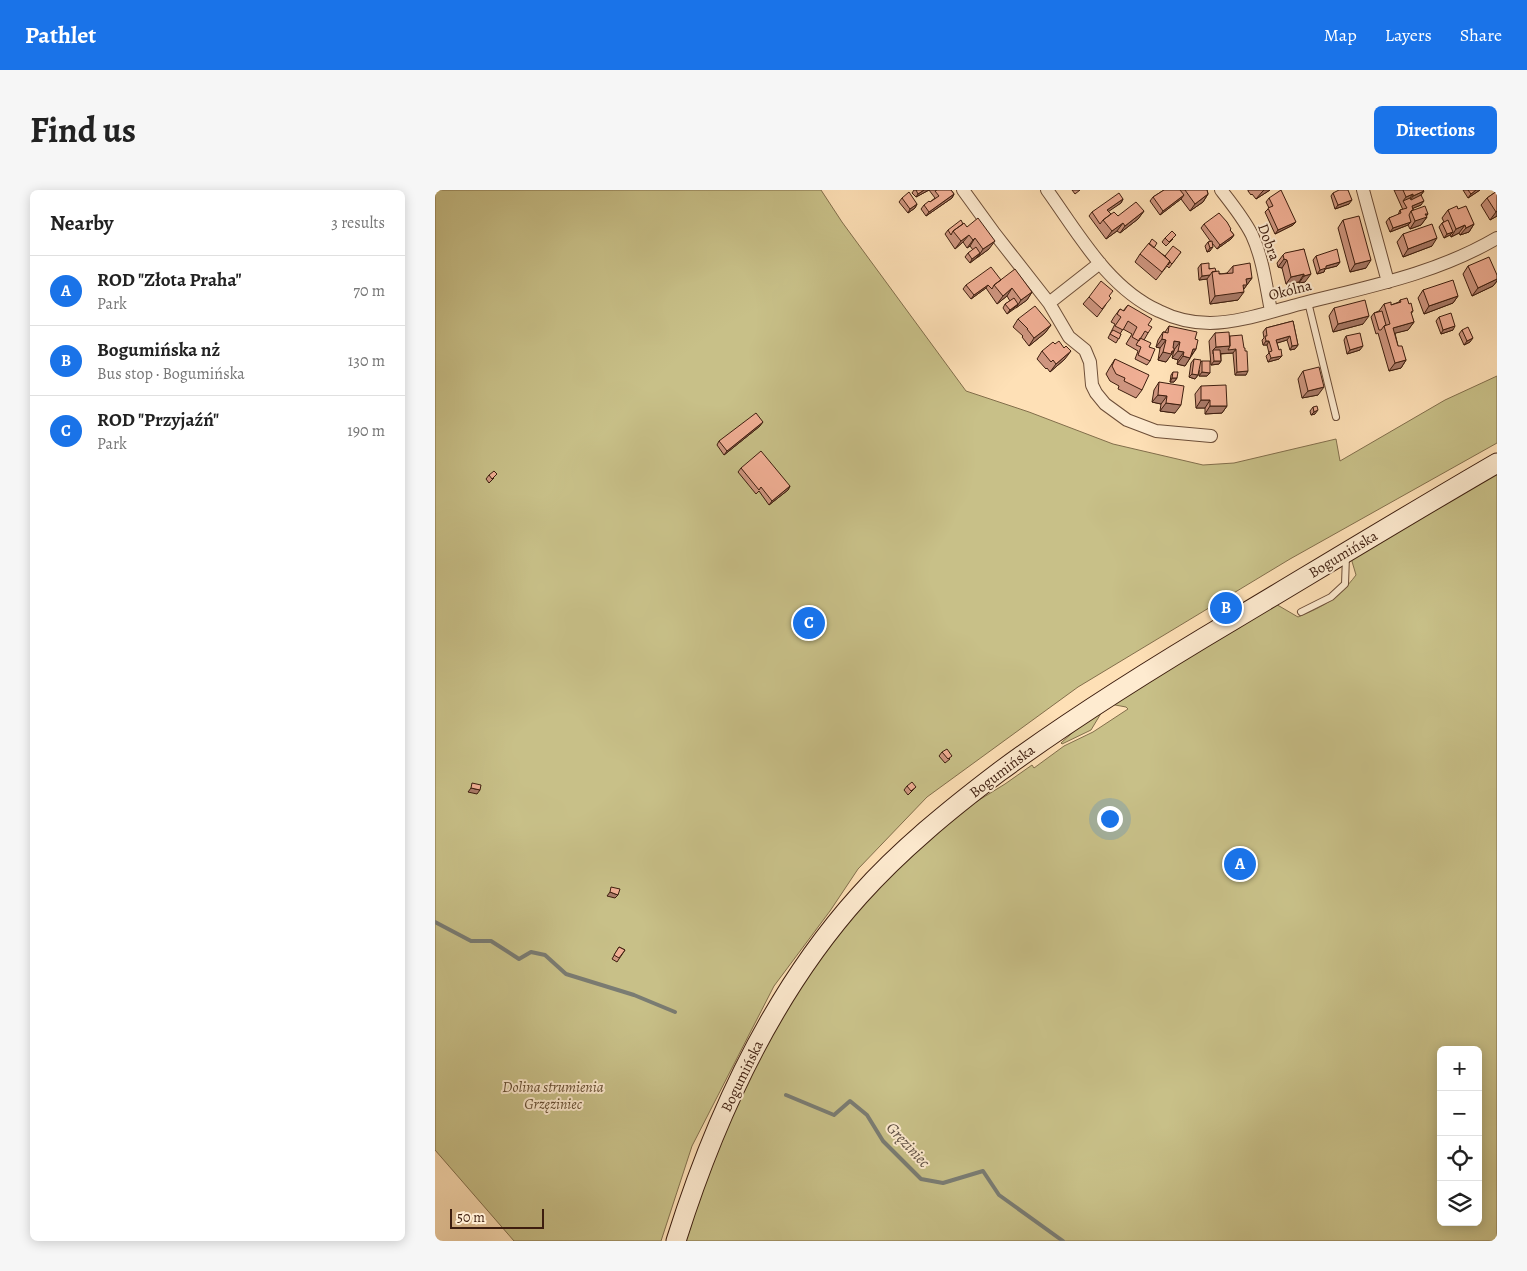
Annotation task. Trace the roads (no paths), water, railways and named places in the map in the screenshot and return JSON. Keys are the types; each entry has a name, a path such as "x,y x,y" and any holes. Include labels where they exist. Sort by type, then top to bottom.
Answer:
{"street":[{"path":"963,190 1049,303 1069,337 1085,350 1090,362 1091,385 1099,397 1113,411 1136,424 1156,431 1211,436"},
{"name":"Okólna","path":"1047,190 1100,263 1117,281 1141,301 1158,311 1189,321 1213,323 1227,321 1388,282 1447,262 1497,238"},
{"name":"Dobra","path":"1221,190 1238,212 1251,234 1259,257 1271,311"},
{"path":"1363,190 1388,282"},
{"path":"1049,303 1100,263"},
{"name":"Bogumińska","path":"676,1241 695,1183 725,1110 764,1032 794,980 834,926 874,880 908,847 984,784 1055,732 1144,673 1497,463"}],"lane":[{"path":"1308,302 1336,417"},
{"path":"1301,612 1331,598 1345,584 1346,552"}],"waterway":[{"name":"Gręziniec","path":"435,922 471,941 491,941 519,959 531,952 545,955 566,974 634,995 675,1012"},
{"name":"Gręziniec","path":"786,1095 834,1115 850,1101 867,1115 883,1141 921,1179 943,1183 983,1171 999,1195 1063,1241"}],"place":[{"name":"Bogumińska nż","path":"1226,608"},
{"name":"ROD \"Przyjaźń\"","path":"809,623"},
{"name":"ROD \"Złota Praha\"","path":"1240,864"}],"park label":[{"name":"Dolina strumienia Grzęziniec","path":"553,1096"}]}
